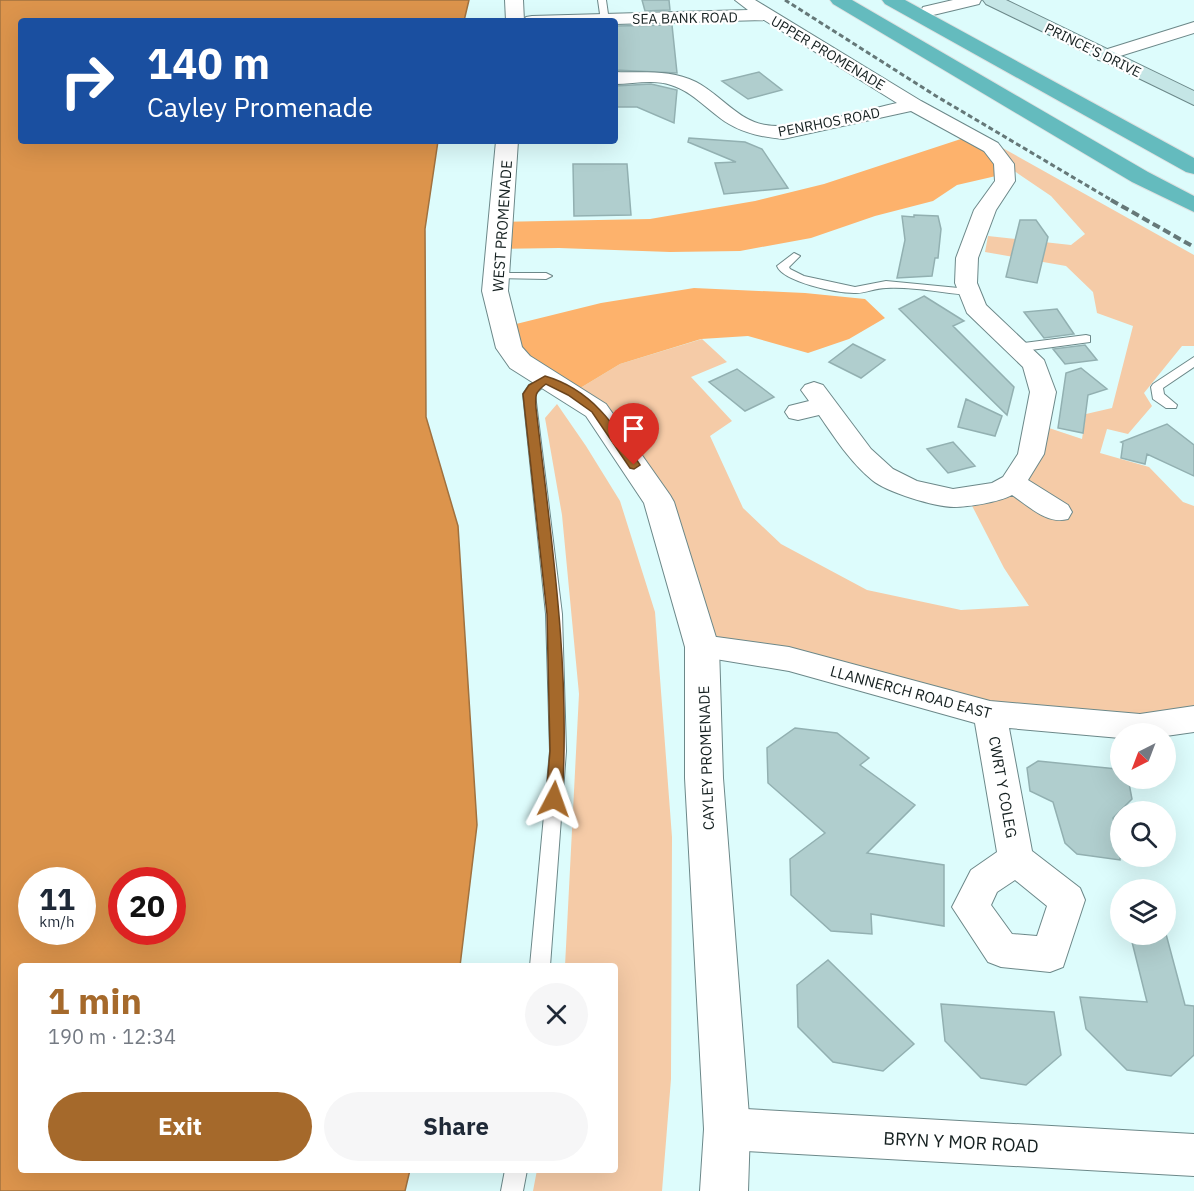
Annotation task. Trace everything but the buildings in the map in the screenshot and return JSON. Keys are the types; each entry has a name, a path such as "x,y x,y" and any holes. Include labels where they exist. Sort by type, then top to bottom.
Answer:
{"highway":[{"path":"839,0 1140,177 1194,206"},
{"path":"867,0 1092,132 1194,188"},
{"path":"891,0 1194,167"}],"main road":[{"name":"PRINCE'S DRIVE","path":"992,0 1194,99"}],"street":[{"path":"514,0 515,18"},
{"name":"UPPER PROMENADE","path":"743,0 914,105 991,147 1004,164 1005,181 985,210 967,258 966,283 969,292"},
{"path":"929,11 973,0"},
{"name":"SEA BANK ROAD","path":"618,20 766,15"},
{"path":"1104,56 1194,27"},
{"name":"PENRHOS ROAD","path":"618,78 673,79 687,85 744,126 762,133 783,133 914,105"},
{"name":"WEST PROMENADE","path":"507,144 495,291 509,348 520,362 545,380"},
{"path":"798,412 819,398 862,455 883,475 909,488 953,498 999,491 1013,483 1031,453 1044,392 1035,365 975,308 969,292"},
{"name":"CAYLEY PROMENADE","path":"545,380 572,393 596,410 659,502 702,647 704,778 727,1129 724,1191"},
{"path":"1013,483 1058,513"},
{"name":"LLANNERCH ROAD EAST","path":"702,647 789,659 990,714 1140,727 1194,719"},
{"name":"CWRT Y COLEG","path":"990,714 1016,859"},
{"name":"BRYN Y MOR ROAD","path":"727,1129 1194,1155"}],"lane":[{"path":"602,0 605,18"},
{"path":"794,256 783,266 785,271 800,278 841,288 855,290 886,284 969,292"},
{"path":"496,276 546,276"},
{"path":"1016,348 1086,339"},
{"path":"1171,405 1158,396 1157,387 1194,361"},
{"path":"540,963 558,751 554,614 529,394 533,388 545,380"},
{"path":"512,1191 515,1173"}],"shaded area":[{"path":"0,0 469,0 465,18 18,18 18,144 438,144 425,229 426,417 458,526 477,825 460,963 18,963 18,1173 409,1173 405,1191 0,1191"},
{"path":"970,136 991,147 996,176 957,185 933,201 875,216 811,238 740,251 498,249 501,222 650,219 755,201 824,184"},
{"path":"999,146 1194,255 1194,346 1182,346 1144,393 1152,406 1128,434 1107,429 1100,453 1149,467 1183,502 1194,506 1194,719 990,714 702,647 659,502 572,393 620,364 702,339 727,362 691,377 732,421 710,436 743,508 781,544 867,590 961,610 1029,606 1004,568 967,496 1013,483 1037,424 1082,439 1086,414 1112,408 1133,326 1097,313 1093,292 1066,266 985,252 988,236 1071,245 1085,234 1051,196 1004,164"},
{"path":"694,288 805,293 865,299 885,318 849,339 808,353 748,336 701,339 620,364 572,393 545,380 504,327 601,303"},
{"path":"557,404 620,501 655,612 672,837 671,1079 662,1191 533,1191 536,1173 618,1173 618,963 565,963 579,694 562,515 545,418"}],"railway":[{"path":"785,0 936,96 1113,201"},
{"path":"1111,200 1194,247"}],"route":[{"path":"554,799 558,751 554,614 530,408 529,394 533,388 545,380 572,393 596,410 634,465"}]}
